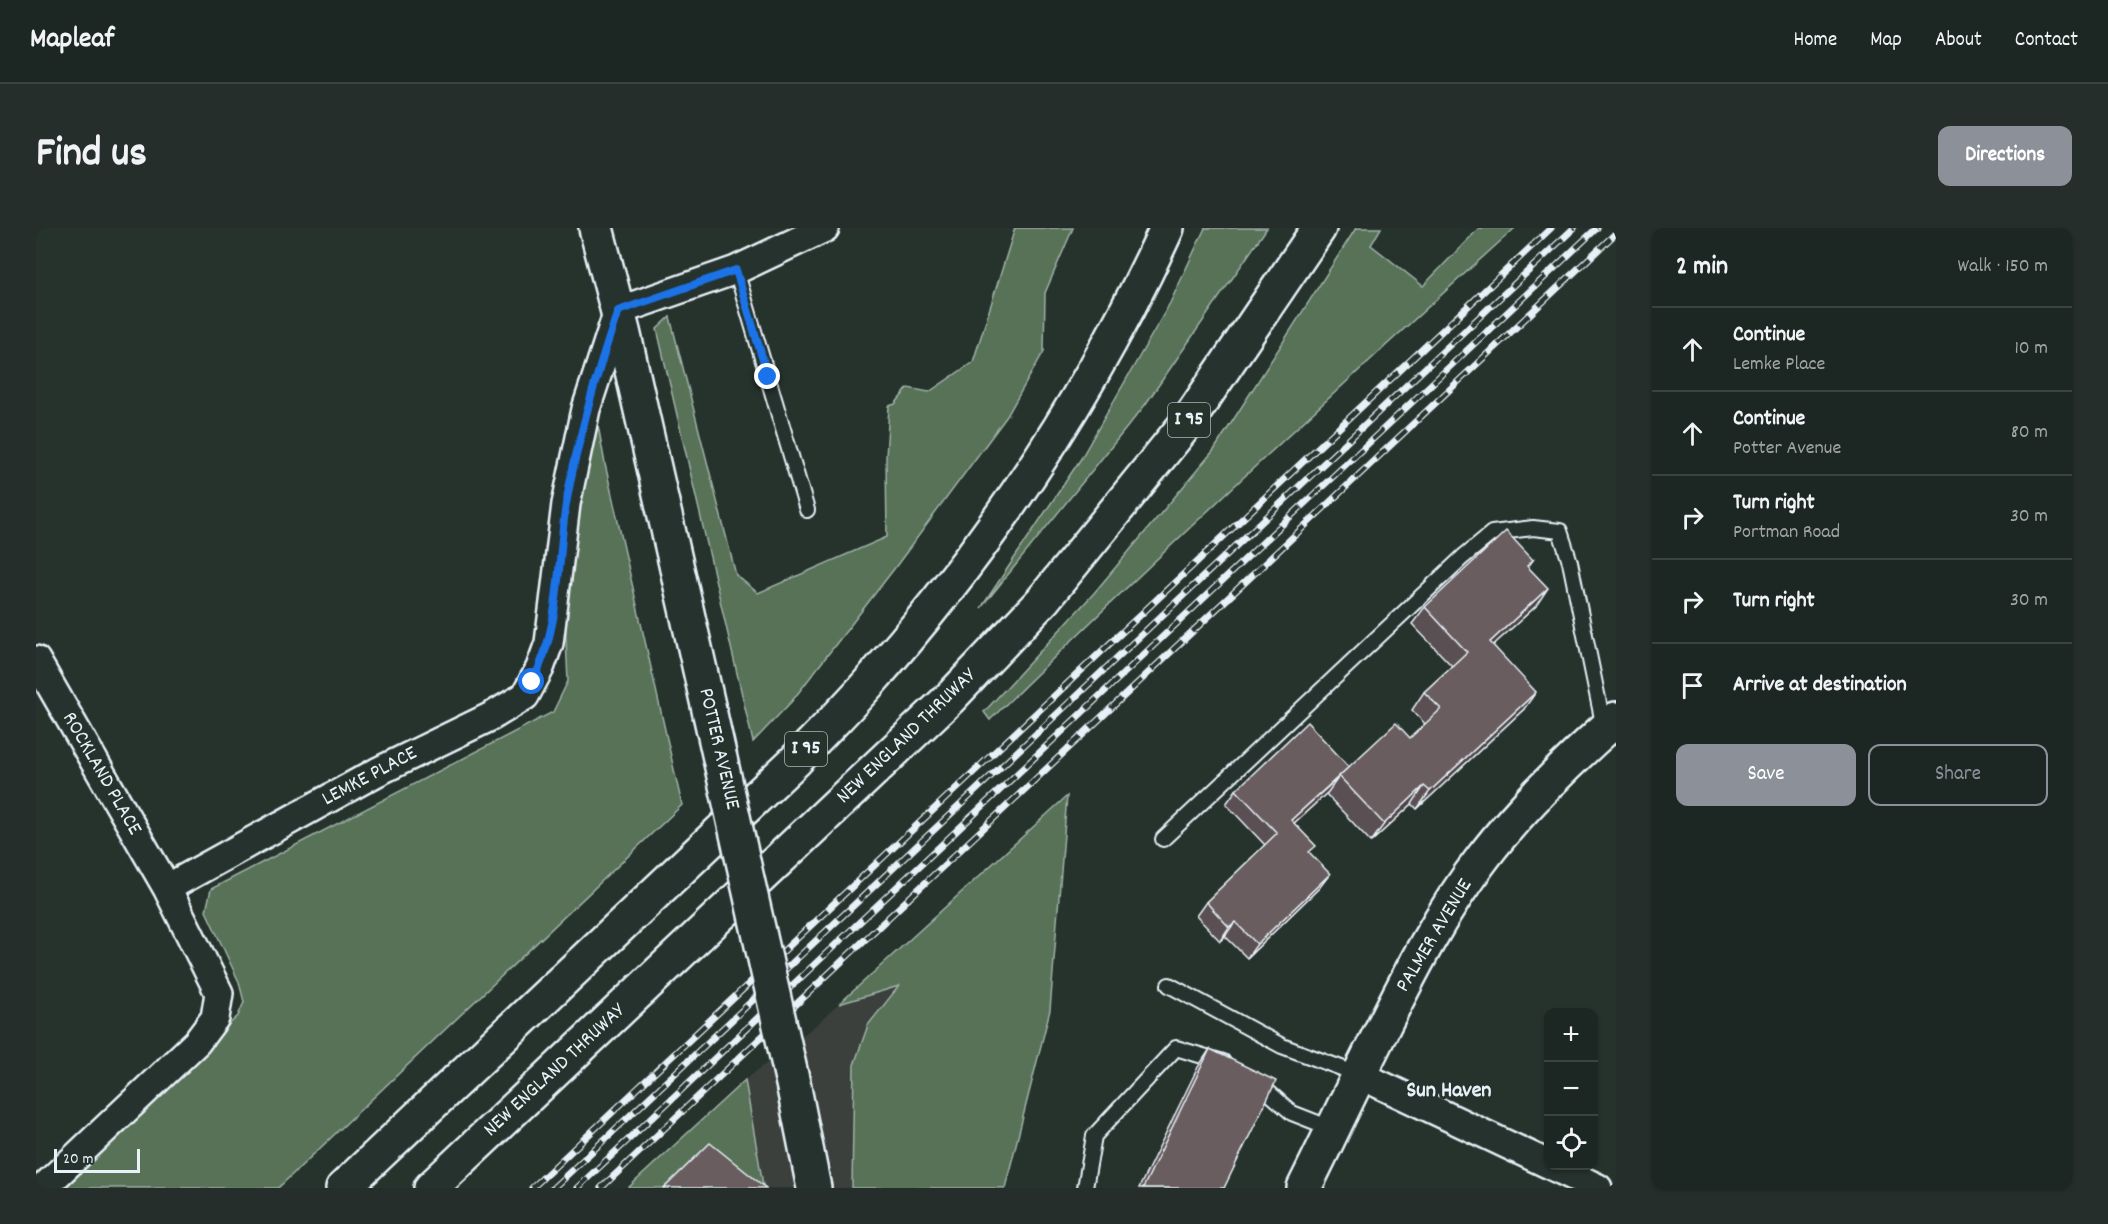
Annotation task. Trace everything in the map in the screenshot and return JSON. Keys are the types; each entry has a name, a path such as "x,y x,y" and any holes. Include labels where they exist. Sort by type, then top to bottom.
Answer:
{"main road":[{"name":"POTTER AVENUE","path":"596,228 618,311 710,714 794,1088 814,1188"},
{"name":"I 95","path":"343,1188 787,769 867,686 933,607 988,535 1053,439 1107,349 1167,228"},
{"name":"NEW ENGLAND THRUWAY","path":"431,1188 950,698 1043,600 1186,424 1318,228"},
{"name":"PALMER AVENUE","path":"1304,1188 1404,985 1443,916 1483,857 1523,811 1610,724"}],"street":[{"path":"618,311 736,270 825,228"},
{"name":"LEMKE PLACE","path":"167,888 377,771 492,716 525,696 540,668 549,643 566,504 586,409 618,311"},
{"name":"ROCKLAND PLACE","path":"39,672 167,888 219,993 215,1018 197,1042 42,1188"},
{"path":"1359,1075 1544,1162"},
{"path":"1560,1170 1598,1188"}],"lane":[{"path":"736,270 807,510"},
{"path":"1163,839 1492,532 1533,528 1560,531 1570,562 1610,724"},
{"path":"1169,986 1282,1046 1359,1075"},
{"path":"1085,1188 1094,1136 1176,1048 1232,1065"},
{"path":"1251,1076 1292,1113 1333,1129"}],"shaded area":[{"path":"1067,796 958,1188 628,1188 745,1080 817,1024"}],"green space":[{"path":"1015,228 1073,228 1045,293 1044,351 1007,416 894,569 792,701 753,742 657,329 670,317 736,575 758,593 887,537 886,458 889,406 895,404 908,388 929,392 973,362"},
{"path":"1205,228 1267,228 1145,405 981,608 1080,460 1170,303"},
{"path":"1356,228 1381,228 1371,245 1423,286 1479,228 1515,228 1250,471 990,720 984,712 1094,593 1214,450"},
{"path":"596,414 605,464 682,805 278,1188 53,1188 238,1016 244,1002 239,982 206,911 211,889 553,712 568,681 564,598"},
{"path":"1067,796 1050,1010 1005,1188 852,1188 854,1065 868,1025 899,986 839,1004"},
{"path":"745,1080 763,1185 736,1181 719,1173 696,1157 664,1188 628,1188"}],"building":[{"path":"1506,531 1533,560 1527,566 1548,588 1490,642 1536,692 1430,791 1424,786 1384,824 1339,776 1396,723 1410,738 1441,709 1424,692 1467,652 1425,607"},
{"path":"1307,722 1349,767 1291,820 1316,846 1309,852 1330,874 1257,944 1235,922 1229,927 1206,902 1277,833 1236,790"},
{"path":"1210,1049 1276,1081 1224,1188 1143,1188"},
{"path":"710,1143 766,1188 664,1188"}],"railway":[{"path":"532,1188 1551,228"},
{"path":"553,1188 1574,228"},
{"path":"577,1188 1597,228"},
{"path":"601,1188 1616,233"}],"district":[{"name":"Sun Haven","path":"1449,1091"}],"route":[{"path":"532,682 549,643 566,504 586,409 618,311 736,270 768,377"}]}
